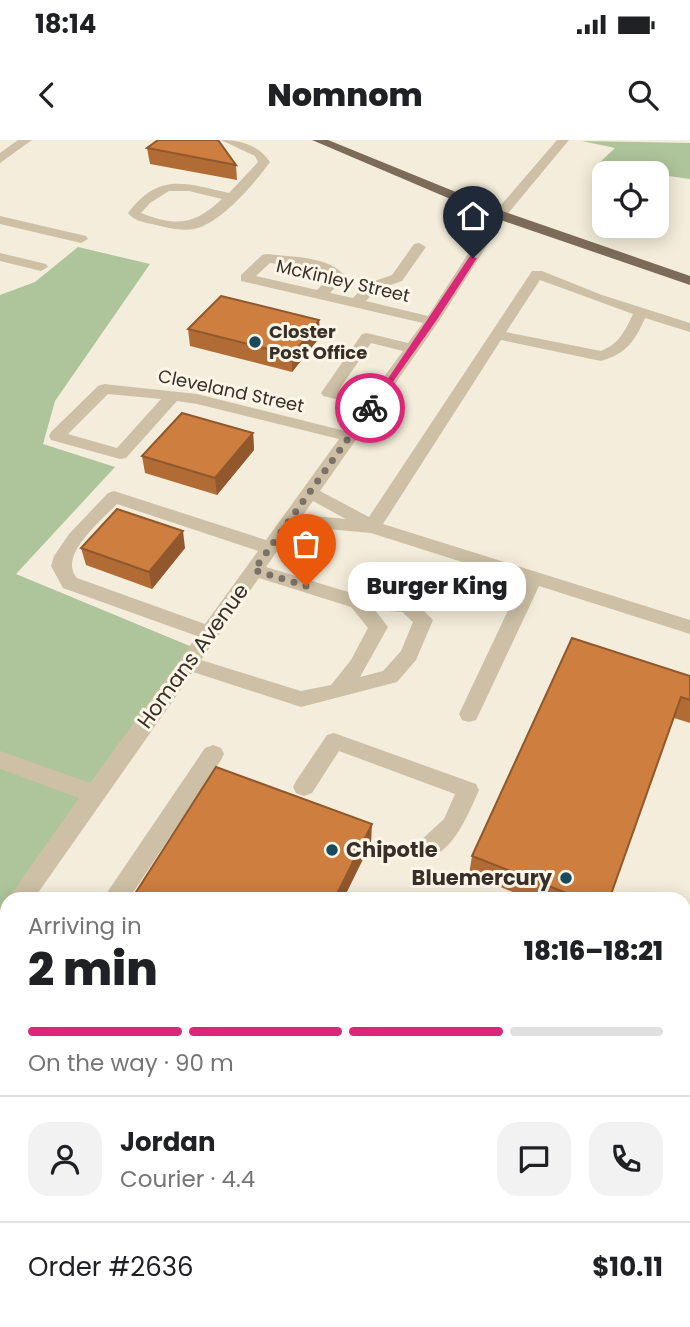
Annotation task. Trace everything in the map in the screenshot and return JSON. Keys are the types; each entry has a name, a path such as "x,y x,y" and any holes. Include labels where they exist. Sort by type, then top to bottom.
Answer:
{"main road":[{"path":"318,140 500,215 690,281"}],"street":[{"path":"0,159 26,140"},
{"path":"227,140 259,154 264,162 230,197 198,225 138,217 134,213 158,189 169,185 230,197"},
{"path":"247,148 264,140"},
{"name":"Homans Avenue","path":"25,892 432,321 500,215 563,140"},
{"path":"0,220 81,239"},
{"path":"356,304 371,287 397,278 419,247"},
{"name":"McKinley Street","path":"320,295 338,277 335,272 320,266 274,257 260,262 246,278 432,321"},
{"path":"0,271 7,259 41,267"},
{"path":"372,527 537,274 690,328"},
{"path":"497,335 601,356 624,347 641,312"},
{"path":"373,403 329,393 367,337 412,349"},
{"name":"Cleveland Street","path":"173,396 120,454 57,436 104,389 173,396 349,437"},
{"path":"309,493 338,506 372,527"},
{"path":"209,633 70,583 61,573 61,563 67,551 114,497 270,548"},
{"path":"290,520 372,527 690,626"},
{"path":"187,663 301,699 390,677 409,655 423,620 407,606 358,602 254,570"},
{"path":"469,714 533,579"},
{"path":"337,691 359,665 378,627 358,602"},
{"path":"304,787 334,741 468,790 452,825 428,848"},
{"path":"119,892 213,754"},
{"path":"0,760 94,794"}],"green space":[{"path":"582,141 690,143 690,179 669,176 669,161 601,161 615,148"},
{"path":"78,247 150,264 55,401 43,444 115,467 16,574 197,649 23,892 0,892 0,295 35,282"}],"building":[{"path":"158,140 218,140 236,165 147,148"},
{"path":"221,296 319,320 292,355 188,329"},
{"path":"182,413 253,433 215,478 142,456"},
{"path":"117,509 183,531 149,572 81,548"},
{"path":"572,638 690,676 690,700 681,697 612,892 564,892 472,856"},
{"path":"216,767 372,824 338,892 136,892"}],"way so far":[{"path":"306,586 254,570 370,408"}],"place":[{"name":"Closter Post Office","path":"255,342"},
{"name":"Burger King","path":"306,586"},
{"name":"Chipotle","path":"332,850"},
{"name":"Bluemercury","path":"566,878"}],"route":[{"path":"370,408 473,258"}]}
